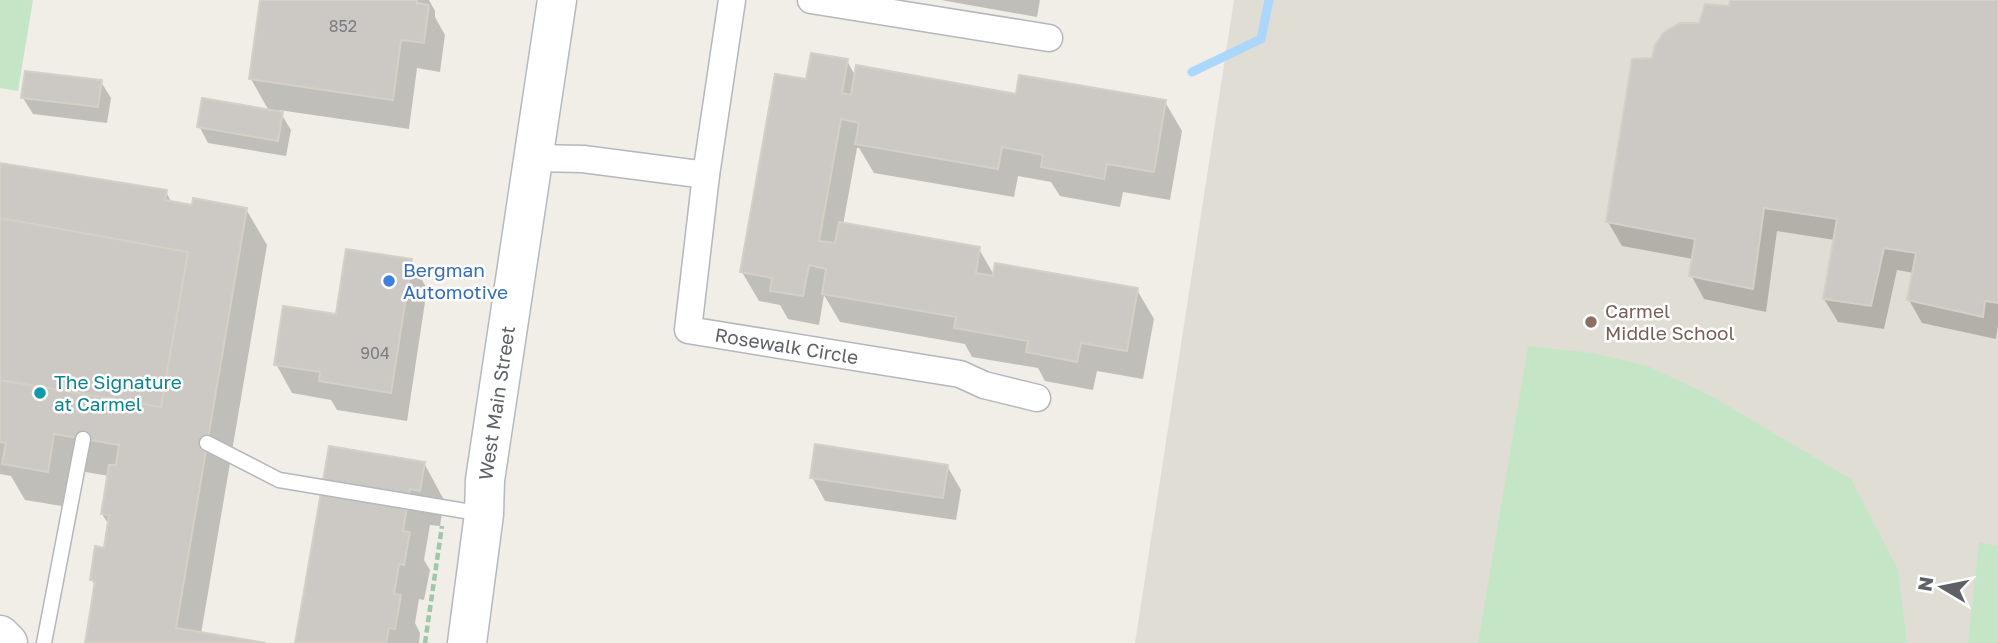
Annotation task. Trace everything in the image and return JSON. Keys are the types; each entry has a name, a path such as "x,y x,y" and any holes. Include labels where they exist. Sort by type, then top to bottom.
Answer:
{"main road":[{"name":"West Main Street","path":"467,643 484,514 485,480 557,0"},
{"path":"0,635 8,643"}],"street":[{"name":"Rosewalk Circle","path":"732,0 706,175 688,330 960,374 984,386 1037,398"},
{"path":"811,0 1049,38"},
{"path":"534,158 583,159 706,175"}],"lane":[{"path":"44,643 83,439"},
{"path":"207,443 279,480 484,514"}],"path":[{"path":"425,643 445,508"}],"shaded area":[{"name":"Carmel Middle School","path":"1234,0 1998,0 1998,643 1135,643"}],"green space":[{"path":"0,0 33,0 18,91 0,88"},
{"path":"1528,346 1593,353 1648,366 1713,397 1851,479 1898,570 1907,643 1478,643"},
{"path":"1979,542 1998,546 1998,643 1968,643"}],"building":[{"path":"260,0 417,0 417,3 429,5 424,43 401,40 393,100 249,79"},
{"name":"Carmel Middle School","path":"1730,0 1998,0 1998,303 1985,301 1983,317 1907,300 1916,253 1884,248 1871,306 1823,299 1837,219 1764,208 1753,289 1689,276 1695,239 1606,222 1632,59 1652,58 1655,45 1664,32 1680,23 1699,23 1705,4 1729,6"},
{"path":"811,53 848,59 842,93 851,95 856,65 1016,94 1019,75 1166,100 1154,172 1107,164 1104,179 1041,167 1043,155 1002,147 998,169 855,144 859,123 841,119 819,241 835,243 839,222 980,247 976,273 993,276 995,263 1138,288 1127,351 1081,343 1077,362 1026,352 1028,341 954,328 956,317 822,294 826,269 809,265 803,296 770,291 772,278 740,272 775,74 806,79"},
{"path":"25,71 102,80 98,107 21,98"},
{"path":"202,98 283,112 278,141 197,127"},
{"name":"The Signature at Carmel","path":"0,163 167,190 165,200 192,205 193,198 247,208 176,628 266,643 85,643 95,581 90,580 95,546 104,548 109,515 101,514 109,465 116,465 119,445 54,434 48,472 2,464 6,443 0,442 0,380 161,407 188,252 0,218"},
{"name":"The Signature at Carmel","path":"0,163 167,190 165,200 192,205 193,198 247,208 176,628 266,643 85,643 95,581 90,580 95,546 104,548 109,515 101,514 109,465 116,465 119,445 54,434 48,472 2,464 6,443 0,442"},
{"path":"0,218 188,252 161,407 0,380"},
{"path":"346,249 412,259 391,393 319,381 320,372 274,365 283,306 336,314"},
{"path":"815,444 948,465 943,498 810,478"},
{"path":"329,446 425,462 420,491 410,489 403,531 410,532 404,565 399,564 394,594 401,595 395,629 389,628 386,643 295,643"},
{"path":"329,446 425,462 420,491 410,489 403,531 410,532 404,565 399,564 394,594 401,595 395,629 389,628 386,643 295,643"}],"waterway":[{"path":"1192,72 1261,39 1269,0"}],"place":[{"name":"Bergman Automotive","path":"389,281"},
{"name":"Carmel Middle School","path":"1591,322"},
{"name":"The Signature at Carmel","path":"40,393"}]}
